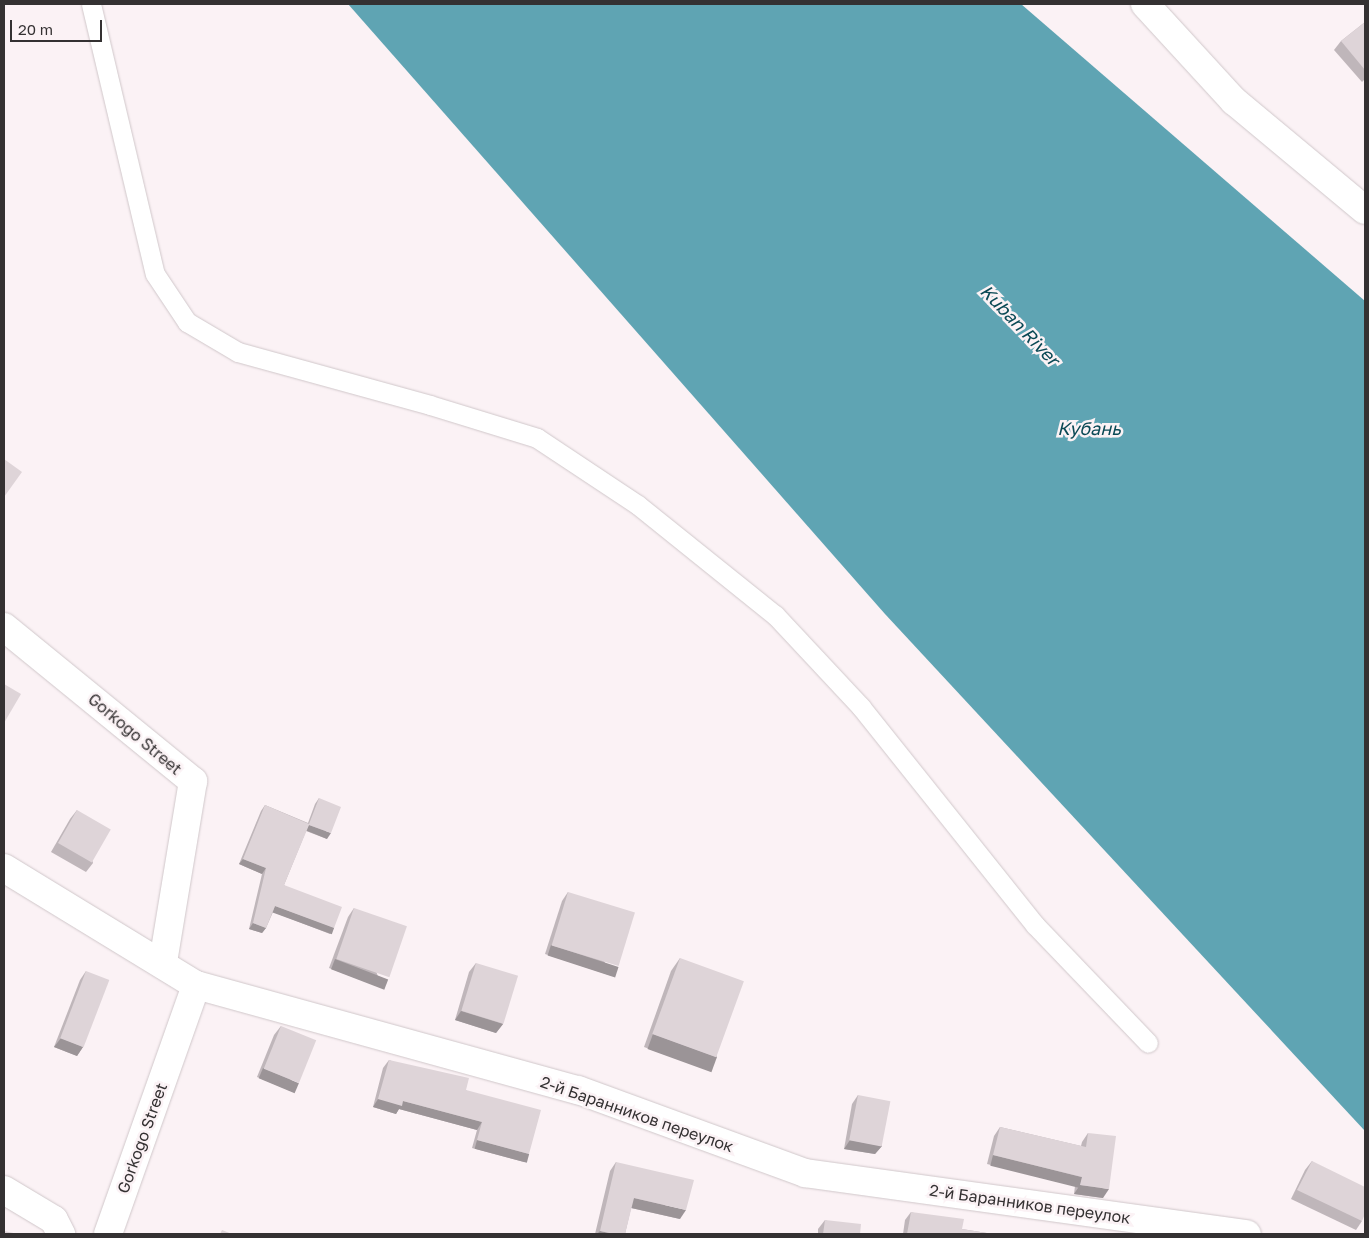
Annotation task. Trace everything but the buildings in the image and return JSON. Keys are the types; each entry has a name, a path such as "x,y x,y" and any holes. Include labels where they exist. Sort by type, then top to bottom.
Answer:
{"street":[{"path":"1144,4 1234,101 1365,210"},
{"name":"Gorkogo Street","path":"4,627 193,782 163,963"},
{"name":"2-й Баранников переулок","path":"4,868 163,963 196,985 578,1090 805,1174 1247,1234"},
{"name":"Gorkogo Street","path":"108,1234 196,985"},
{"path":"4,1190 54,1220 61,1234"}],"lane":[{"path":"91,4 155,274 187,322 238,352 430,405 536,438 638,505 775,615 861,706 1035,925 1148,1044"}],"water":[{"name":"Кубань","path":"348,4 1021,4 1365,301 1365,1131 885,614"}],"water label":[{"name":"Kuban River","path":"1020,325"}]}
